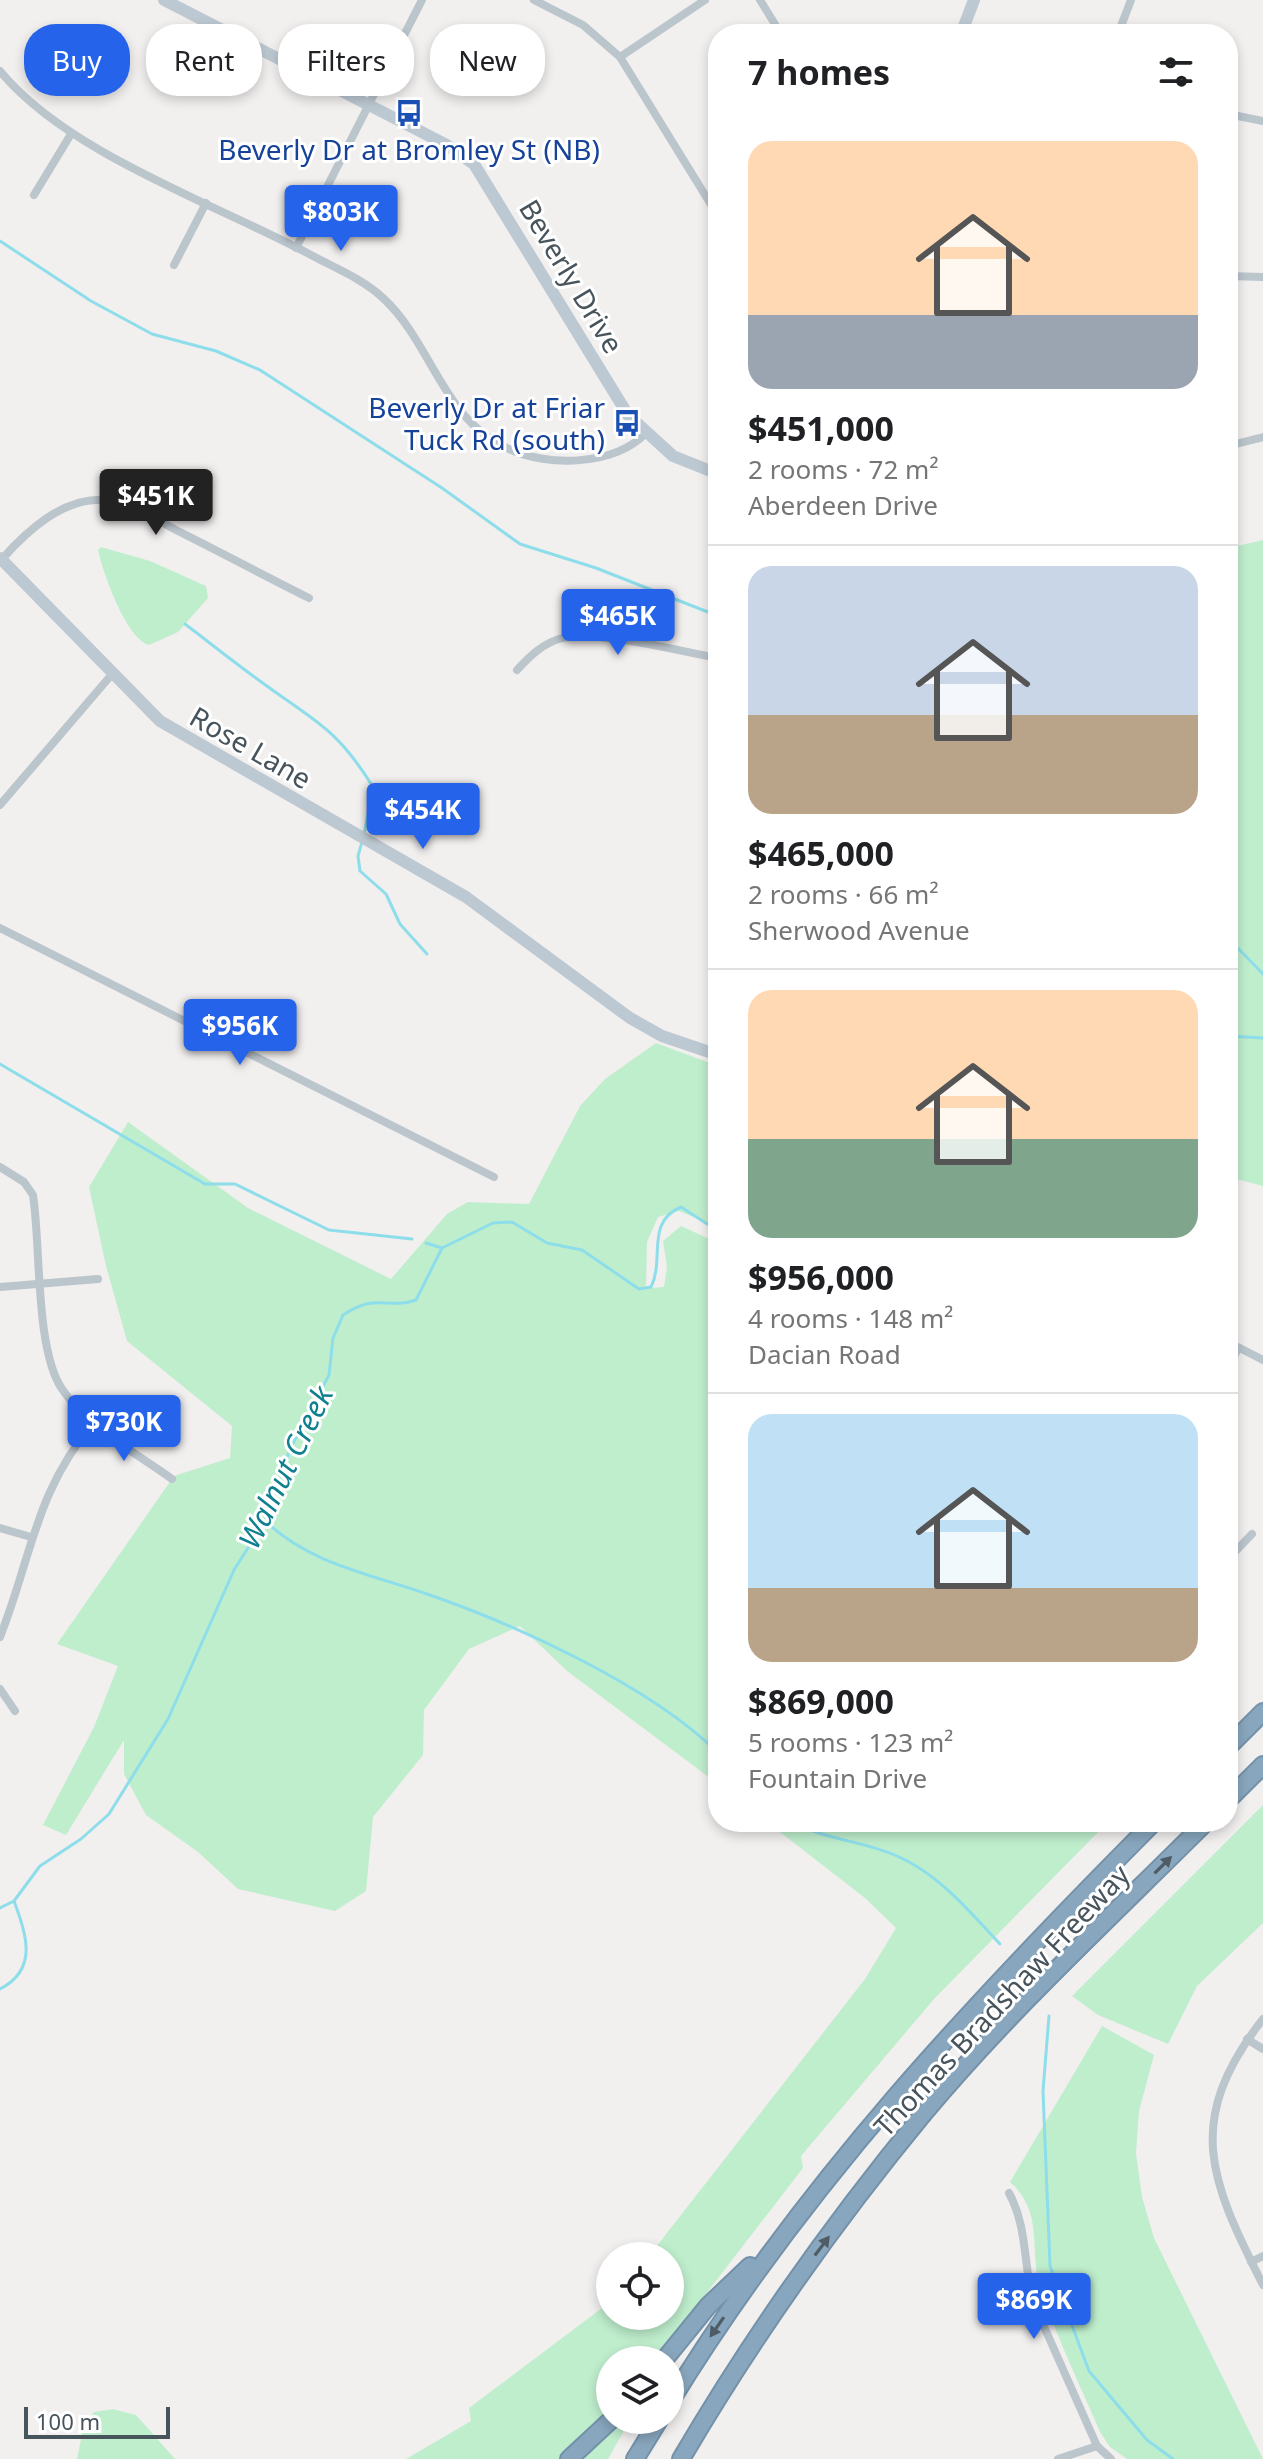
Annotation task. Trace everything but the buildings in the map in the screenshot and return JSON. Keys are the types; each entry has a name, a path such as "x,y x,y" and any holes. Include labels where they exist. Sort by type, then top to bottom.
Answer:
{"highway":[{"path":"1238,1737 1263,1712"},
{"path":"1238,1790 1263,1765"},
{"name":"Thomas Bradshaw Freeway","path":"684,2381 777,2239 908,2078 1144,1832"},
{"name":"Thomas Bradshaw Freeway","path":"681,2459 776,2308 925,2112 1033,1996 1196,1832"},
{"path":"675,2346 708,2306 777,2239"},
{"path":"569,2459 596,2434"},
{"path":"635,2459 650,2434"}],"street":[{"name":"Beverly Drive","path":"164,0 445,144 474,164 628,415 673,456 708,470"},
{"path":"296,248 422,0"},
{"path":"534,0 583,25 620,57 708,200"},
{"path":"620,57 705,0"},
{"path":"760,0 775,24"},
{"path":"965,24 974,0"},
{"path":"1122,24 1131,0"},
{"path":"0,71 12,86 71,134 296,248 384,299 405,324 464,418 481,434 507,449 532,458 579,460 625,446 646,433"},
{"path":"1238,116 1263,121"},
{"path":"34,195 71,134"},
{"path":"174,265 206,203"},
{"path":"1238,276 1263,277"},
{"path":"1238,443 1263,437"},
{"path":"1,558 22,536 50,516 79,503 105,500 153,518 309,598"},
{"name":"Rose Lane","path":"1,558 160,721 184,738 466,897 630,1018 662,1036 708,1052"},
{"path":"517,670 535,650 562,638 588,637 708,656"},
{"path":"0,805 113,673"},
{"path":"0,928 494,1177"},
{"path":"0,1167 24,1182 33,1195 54,1373 63,1391 94,1422 172,1479"},
{"path":"0,1287 98,1279"},
{"path":"1238,1348 1263,1360"},
{"path":"0,1637 31,1537 57,1474 70,1451 94,1422"},
{"path":"0,1528 31,1537"},
{"path":"1238,1549 1252,1534"},
{"path":"0,1689 15,1711"},
{"path":"1263,2019 1247,2039 1221,2087 1212,2144 1225,2207 1263,2285"},
{"path":"1247,2039 1263,2049"},
{"path":"1009,2193 1023,2221 1027,2280 1034,2304 1097,2446 1111,2459"},
{"path":"1251,2262 1263,2256"},
{"path":"1058,2459 1097,2446"}],"green space":[{"path":"1263,540 1263,1186 1238,1180 1238,546"},
{"path":"101,547 150,561 206,586 208,598 178,632 149,645 132,631 117,604 98,550"},
{"path":"656,1043 708,1062 708,1223 679,1211 658,1217 647,1242 646,1286 639,1289 664,1287 667,1267 663,1241 681,1226 708,1238 708,1777 567,1671 520,1626 469,1649 424,1710 423,1755 373,1817 366,1891 335,1911 238,1889 198,1852 146,1815 124,1774 124,1740 66,1835 43,1825 94,1727 118,1666 57,1644 174,1476 230,1458 232,1426 127,1341 106,1266 89,1187 128,1122 248,1208 391,1279 447,1214 468,1202 529,1204 580,1106 605,1079"},
{"path":"1263,1805 1263,1923 1197,1986 1168,2044 1098,2015 1072,1996 1238,1832"},
{"path":"780,1832 1098,1832 934,1999 801,2156 803,2168 684,2322 684,2242 660,2242 865,1979 896,1928 865,1898"},
{"path":"1102,2026 1154,2055 1139,2111 1136,2153 1142,2197 1154,2238 1263,2459 1127,2459 1110,2447 1100,2432 1047,2308 1037,2275 1032,2219 1021,2194 1010,2182"},
{"path":"596,2313 596,2330 678,2330 666,2346 596,2346 596,2425 559,2459 406,2459 471,2421 469,2408"},
{"path":"113,2409 136,2415 175,2459 77,2459 84,2424 94,2412"},
{"path":"606,2434 622,2434 608,2459 578,2459"}],"waterway":[{"path":"0,241 91,301 152,334 216,351 260,370 442,488 520,544 596,568 708,612"},
{"path":"185,624 323,726 347,751 373,787 364,835"},
{"path":"362,842 358,856 360,871 386,894 400,924 427,954"},
{"path":"1238,948 1263,974"},
{"name":"Walnut Creek","path":"1238,1037 1263,1038"},
{"path":"0,1064 205,1184 235,1184 329,1230 412,1239"},
{"name":"Walnut Creek","path":"14,1901 40,1866 81,1839 109,1814 168,1719 234,1570 265,1521 290,1449 329,1375 333,1338 343,1315 365,1304 416,1300 442,1248 493,1223 512,1222 547,1243 582,1250 639,1289 651,1287 659,1232 670,1214 681,1207 708,1225"},
{"path":"426,1243 442,1248"},
{"path":"265,1521 301,1548 340,1566 460,1606 580,1660 657,1704 708,1744"},
{"path":"817,1832 884,1851 927,1873 1000,1944"},
{"path":"0,1908 14,1901"},
{"name":"Walnut Creek","path":"0,1989 12,1981 25,1961 25,1938 14,1901"},
{"path":"1049,2016 1043,2091 1050,2266 1089,2371 1147,2440 1173,2459"}],"place":[{"name":"Beverly Dr at Bromley St (NB)","path":"409,113"},
{"name":"Beverly Dr at Friar Tuck Rd (south)","path":"627,423"}]}
